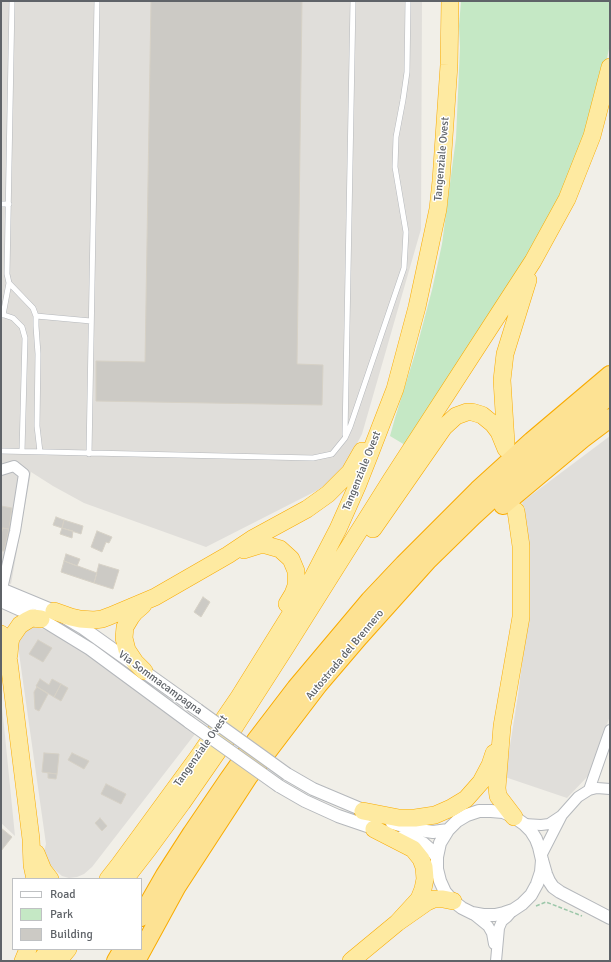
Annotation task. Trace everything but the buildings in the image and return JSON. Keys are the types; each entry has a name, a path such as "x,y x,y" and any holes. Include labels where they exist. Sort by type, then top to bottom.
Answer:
{"highway":[{"name":"Tangenziale Ovest","path":"109,878 166,802 239,697 310,583 338,529 361,477 395,389 417,307 438,209 449,65 450,1"},
{"name":"Tangenziale Ovest","path":"126,878 190,792 234,728 399,467 533,261 567,199 592,136 610,67"},
{"path":"286,647 335,584 450,420 467,412 482,415 493,424 499,432 506,450 502,380 505,354 533,261"},
{"name":"Autostrada del Brennero","path":"142,915 165,875 192,833 253,745 296,688 357,616 404,564 478,490 532,441 610,375"},
{"path":"9,662 11,638 16,629 28,620 47,615 94,620 110,616 154,597 313,505 328,494 350,472 395,389"},
{"name":"Autostrada del Brennero","path":"136,961 177,886 248,777 318,686 359,637 428,560 472,516 556,440 610,395"},
{"path":"248,777 314,700 427,574 480,524 582,439 610,418"},
{"path":"516,511 521,546 521,617 502,726 497,788 498,796 519,820"},
{"path":"228,555 260,545 273,546 280,549 290,559 296,571 296,586 293,594 255,656 239,697"},
{"path":"144,671 126,650 124,632 130,617 154,597"},
{"path":"1,634 9,662 32,839 32,865 34,878"},
{"path":"363,811 399,818 415,818 435,815 452,808 466,799 481,782 490,764 502,726"},
{"path":"98,878 166,802"},
{"path":"374,828 413,849 424,867 425,879 419,899 396,923"},
{"path":"32,839 41,866 49,878"},
{"path":"351,961 396,923 426,902 434,899 453,901"},
{"path":"23,961 28,950"},
{"path":"40,961 49,950"},
{"path":"58,961 67,950"},
{"path":"66,961 74,950"},
{"path":"116,961 122,950"}],"street":[{"name":"Via Sommacampagna","path":"1,470 14,466 24,474 15,531 1,593 47,615 84,628 287,774 313,789 392,822 419,830 433,832 448,830"},
{"name":"Via Sommacampagna","path":"47,615 90,649 189,722 279,786 305,801 338,816 423,843 437,857"},
{"path":"589,790 610,730"},
{"path":"472,913 495,915 513,910 522,904 531,895 537,884 541,872 541,858 562,815 578,796 589,790 597,788 610,789"},
{"path":"496,957 492,933 488,926 472,913 453,901 445,892 437,870 437,857 440,843 448,830 457,821 467,815 479,811 491,810 503,812 519,820 542,826 549,824 562,815"},
{"path":"519,820 536,839 549,881 553,887 610,918"},
{"path":"531,895 547,891 560,892"},
{"path":"496,957 498,928 502,921 513,910"}],"lane":[{"path":"12,1 7,274 9,283 2,314 13,318 22,327 25,338 22,451"},
{"path":"89,454 97,1"},
{"path":"345,438 353,1"},
{"path":"1,451 313,458 332,454 345,438 350,427 404,268 406,232 395,167 396,137 404,100 407,72 408,1"},
{"path":"1,204 8,204"},
{"path":"9,283 33,308 36,316 38,354 37,426 40,452"},
{"path":"36,316 91,321"}],"path":[{"path":"533,909 536,905 546,902 582,916"}],"shaded area":[{"path":"1,1 422,1 421,229 362,434 349,459 336,478 316,491 206,547 84,503 31,472 11,584 1,580"},
{"path":"610,436 610,716 588,776 567,798 505,777 518,695 529,608 528,543 522,502"},
{"path":"33,627 51,632 88,655 195,734 92,867 84,874 77,877 69,878 62,876 50,865 44,852 46,844 17,639 24,630"},
{"path":"1,698 5,736 15,836 1,823"}],"green space":[{"path":"461,1 610,1 610,44 604,73 586,134 547,224 405,445 390,436 415,354 432,290 442,244 456,138"}]}
